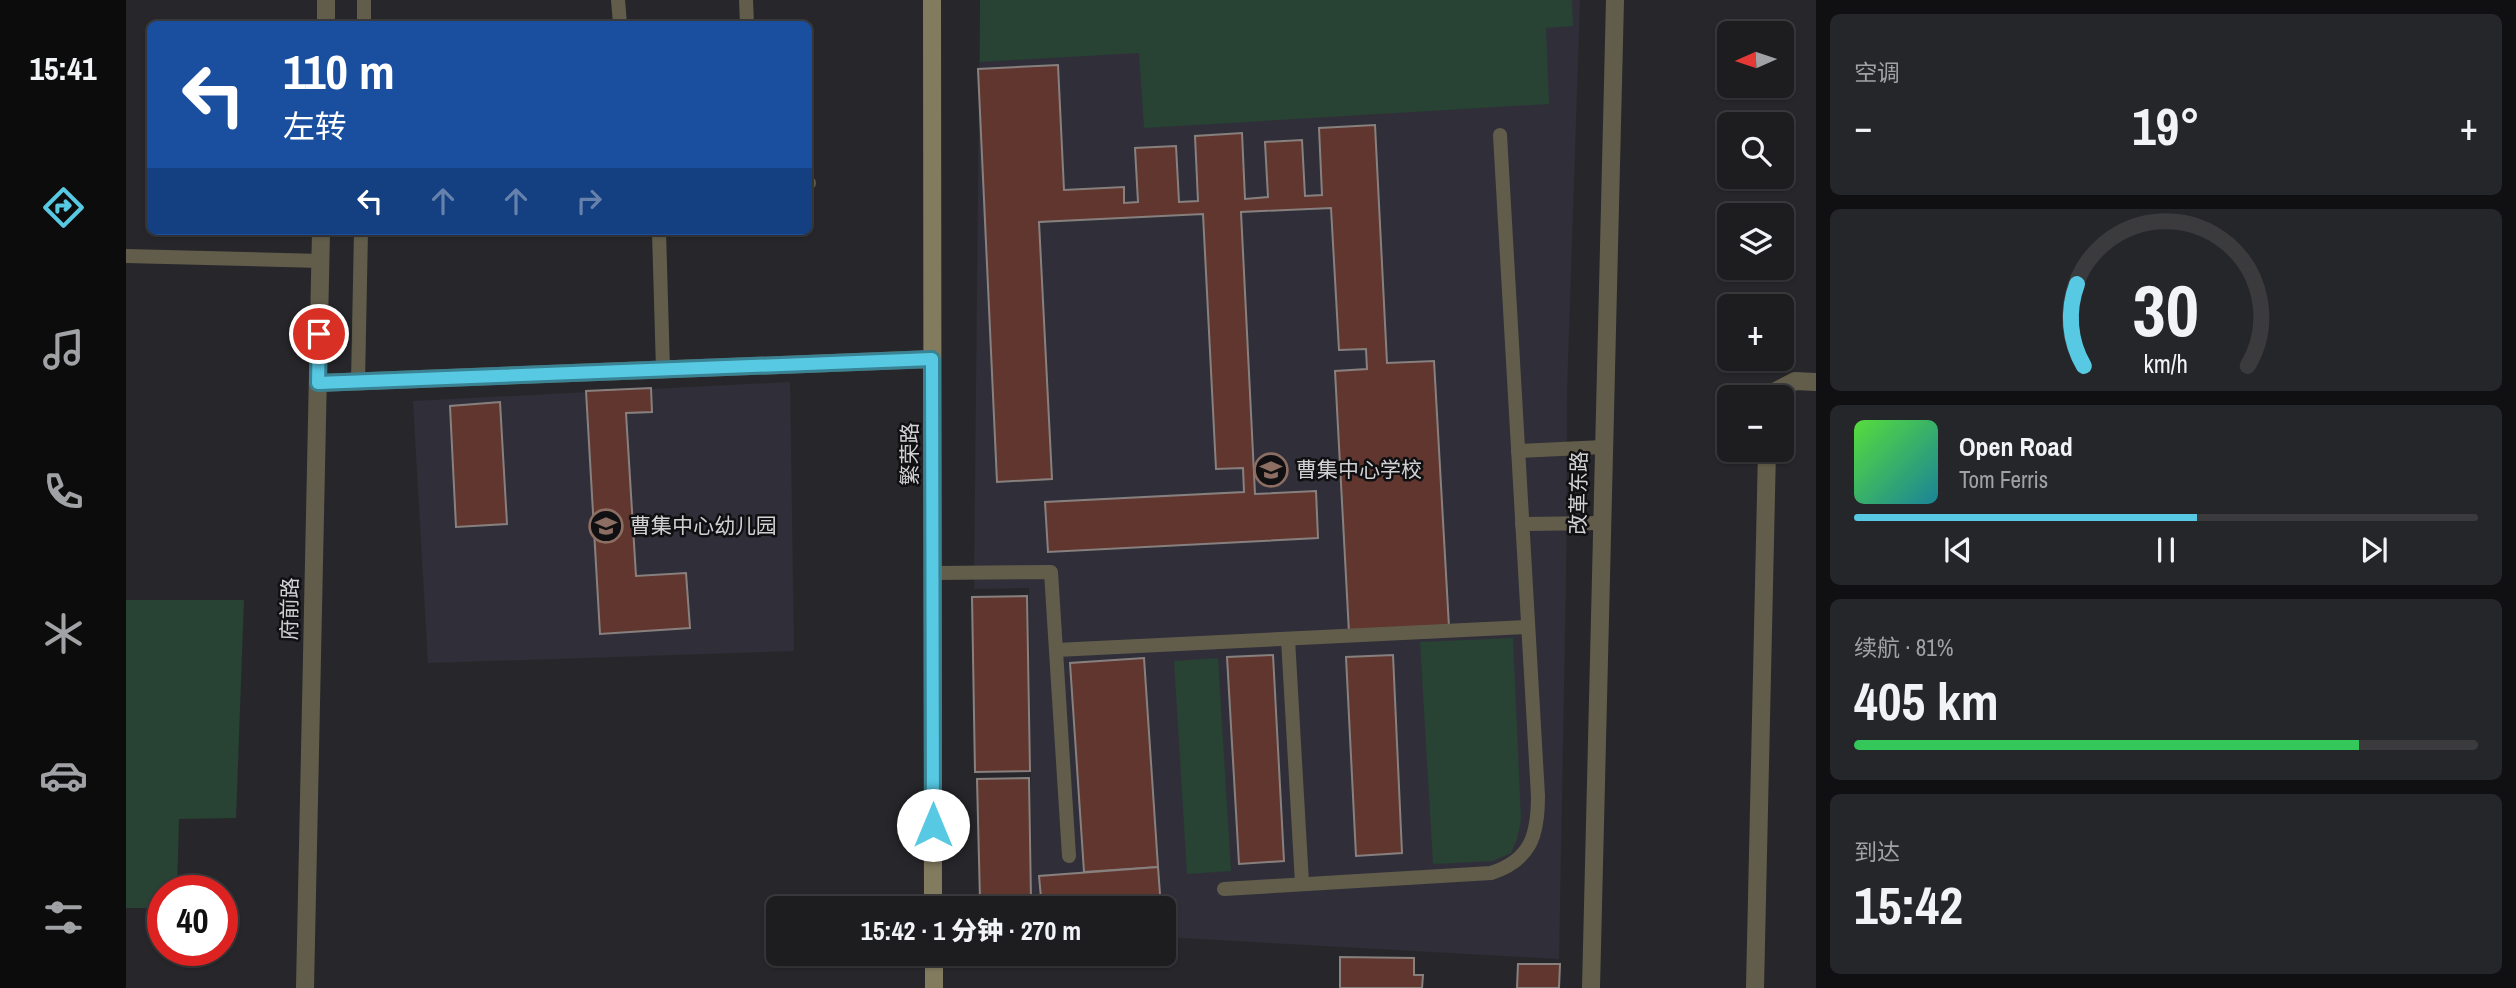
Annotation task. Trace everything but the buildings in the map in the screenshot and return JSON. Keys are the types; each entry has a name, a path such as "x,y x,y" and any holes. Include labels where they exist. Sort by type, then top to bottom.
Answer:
{"street":[{"path":"326,0 326,21"},
{"name":"繁荣路","path":"932,0 933,896"},
{"name":"改革东路","path":"1591,988 1615,0"},
{"name":"府前路","path":"306,988 321,235"},
{"path":"318,383 932,359"},
{"path":"1787,385 1795,381 1816,382"},
{"path":"1755,988 1767,462"},
{"path":"934,966 934,988"}],"lane":[{"path":"364,0 364,21"},
{"path":"618,0 620,21"},
{"path":"746,0 747,21"},
{"path":"1224,888 1491,873 1508,867 1523,855 1533,837 1538,819 1500,135"},
{"path":"358,382 360,235"},
{"path":"659,235 663,370"},
{"path":"126,256 321,261"},
{"path":"1518,450 1603,447"},
{"path":"1522,524 1601,523"},
{"path":"933,573 1051,572 1069,856"},
{"path":"1056,650 1528,627"},
{"path":"1288,639 1302,883"}],"shaded area":[{"name":"曹集中心学校","path":"980,0 1580,0 1567,390 1559,959 1176,938 1176,896 1032,896 1029,588 974,589"},
{"name":"曹集中心幼儿园","path":"790,382 794,651 428,663 413,401"}],"green space":[{"path":"980,0 1572,0 1573,26 1546,28 1549,104 1144,128 1139,53 980,62"},
{"path":"126,600 244,600 236,818 179,819 177,875 147,875 147,908 126,908"},
{"path":"1513,638 1521,820 1517,839 1511,853 1493,861 1433,864 1420,642"},
{"path":"1218,658 1231,871 1187,874 1174,661"}],"place":[{"name":"曹集中心学校","path":"1271,470"},
{"name":"曹集中心幼儿园","path":"606,526"}],"route":[{"path":"319,334 318,383 932,359 933,825"}]}
